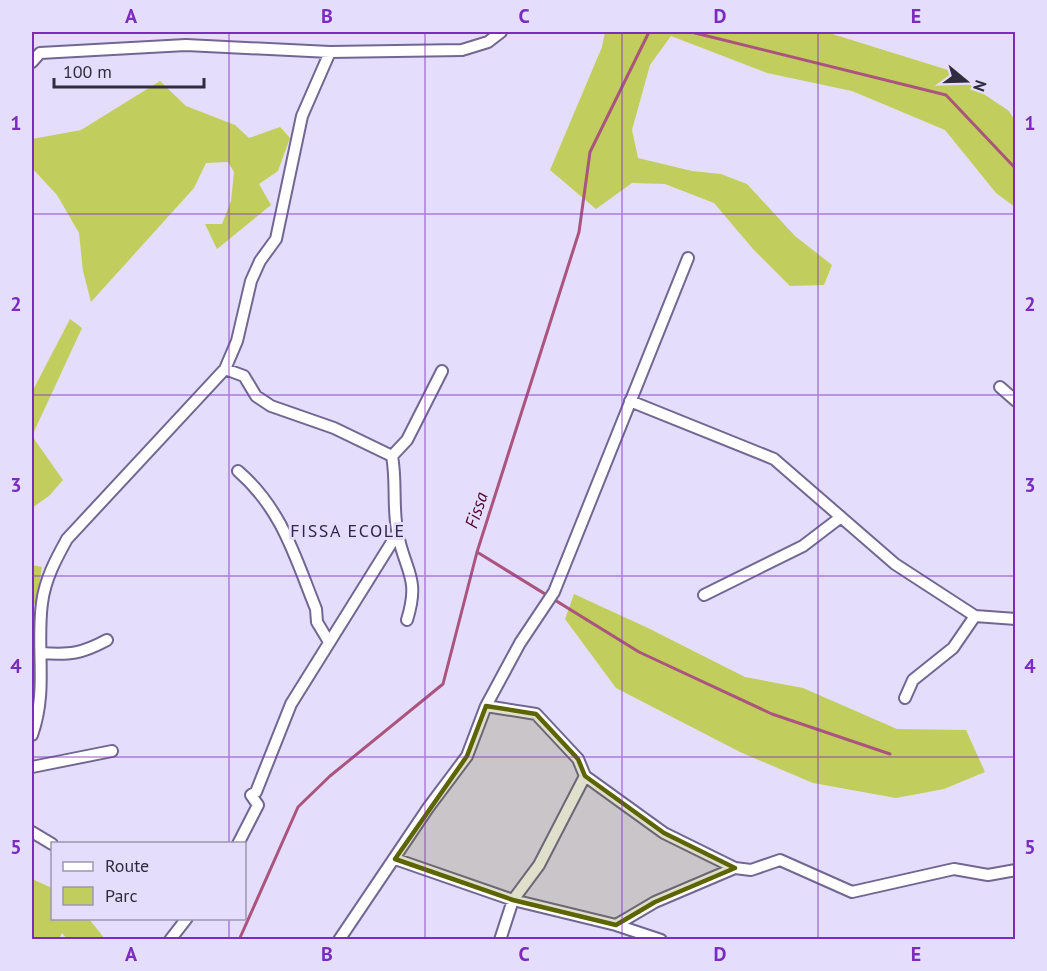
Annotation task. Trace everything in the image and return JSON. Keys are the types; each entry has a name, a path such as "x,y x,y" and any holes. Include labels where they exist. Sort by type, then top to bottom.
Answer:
{"street":[{"path":"32,62 40,53 186,45 330,52 462,50 488,42 501,32"},
{"path":"32,735 40,711 42,602 51,568 67,539 225,369 237,341 251,281 260,261 276,239 302,116 330,52"},
{"path":"339,939 428,808 468,756 486,706 520,643 554,592 688,258"},
{"path":"225,369 244,376 256,396 271,406 334,428 392,456"},
{"path":"392,456 407,440 442,371"},
{"path":"1000,387 1016,401"},
{"path":"630,401 774,459 895,564 975,616 1016,619"},
{"path":"392,456 396,475 397,534 414,589 407,620"},
{"path":"238,471 254,484 276,512 316,609 317,622 329,642"},
{"path":"704,595 803,546 841,517"},
{"path":"239,842 253,820 258,805 251,795 256,792 291,704 397,534"},
{"path":"905,698 913,680 953,648 975,616"},
{"path":"41,653 67,655 85,652 107,640"},
{"path":"486,706 536,714 578,759 585,776 664,833 735,868 751,870 780,860 852,892 954,869 988,875 1016,870"},
{"path":"32,767 112,751"},
{"path":"500,939 513,900 538,865 585,776"},
{"path":"32,832 51,843"},
{"path":"395,859 513,900 616,925 662,939"},
{"path":"616,925 655,902 735,868"},
{"path":"170,939 183,920"}],"highlighted area":[{"path":"486,706 536,714 578,759 585,776 664,833 735,868 655,902 616,925 513,900 395,859 467,756"}],"green space":[{"path":"605,32 826,32 948,70 1009,111 1015,121 1015,207 996,193 945,130 852,91 767,73 671,36 650,65 632,130 638,158 692,171 721,174 747,184 795,236 832,265 824,285 790,286 753,249 714,203 665,184 632,183 596,209 550,170 602,47"},
{"path":"160,81 186,106 235,125 249,138 280,127 290,138 278,171 259,184 271,205 217,249 205,224 222,224 231,201 234,172 228,162 206,163 194,188 91,302 83,271 79,233 57,195 32,168 32,139 81,130"},
{"path":"70,319 82,328 32,436 32,392"},
{"path":"32,436 63,480 49,496 32,508"},
{"path":"32,565 42,567 36,604 32,603"},
{"path":"574,594 745,677 803,688 897,729 966,730 985,772 944,789 896,798 813,783 740,752 616,688 565,619"},
{"path":"32,879 51,888 51,920 90,920 105,939 67,939 62,933 59,939 32,939"}],"waterway":[{"name":"Fissa","path":"239,940 298,807 330,776 443,684 477,552 579,232 590,152 649,32"},
{"path":"691,32 946,95 1016,169"},
{"path":"477,552 639,652 772,714 890,754"}],"district":[{"name":"FISSA ECOLE","path":"348,530"}]}
